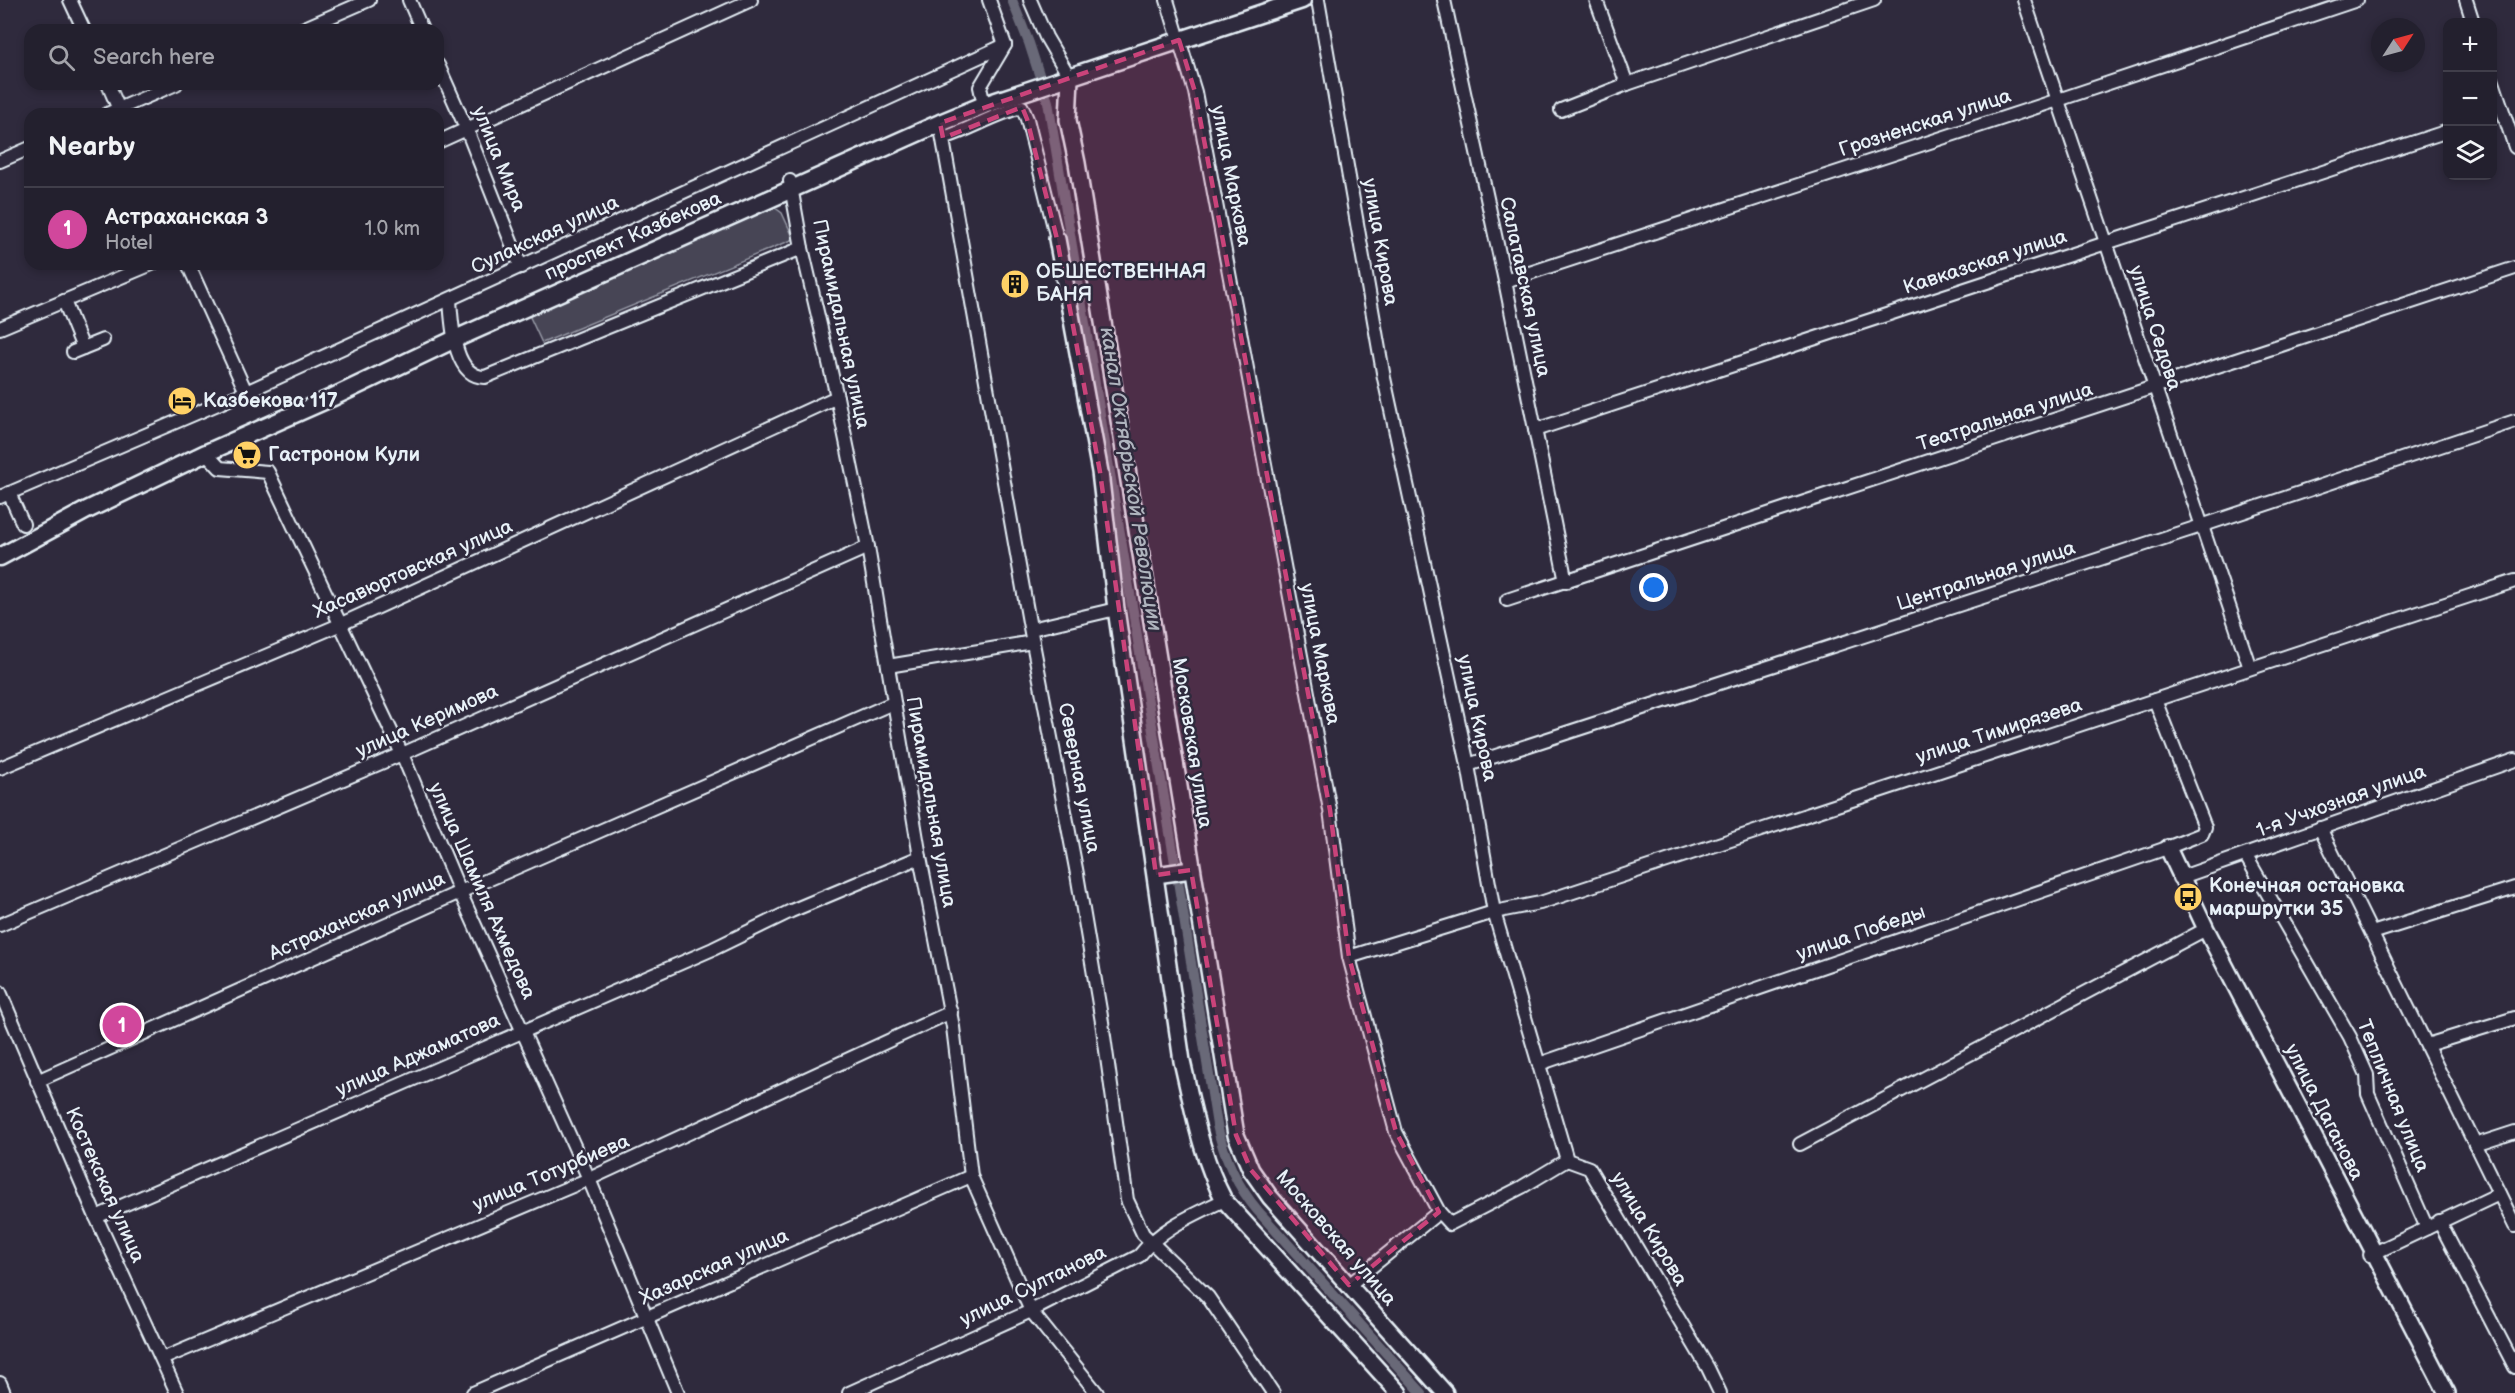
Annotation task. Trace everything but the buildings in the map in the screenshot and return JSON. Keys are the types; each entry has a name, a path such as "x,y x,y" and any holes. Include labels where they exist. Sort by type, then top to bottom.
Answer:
{"highway":[{"name":"проспект Казбекова","path":"1178,37 1272,0"},
{"name":"проспект Казбекова","path":"0,546 81,501 191,448 453,336 791,185 962,104 983,101 1178,37 1302,0"},
{"name":"проспект Казбекова","path":"791,185 942,131 983,101"},
{"name":"проспект Казбекова","path":"0,557 87,510 206,453 331,398 453,336"}],"main road":[{"name":"Московская улица","path":"1069,74 1068,120 1079,174 1236,1135 1251,1170 1270,1197 1446,1393"},
{"path":"1057,239 1100,472 1116,609 1182,1060 1198,1129 1216,1184 1224,1200 1399,1393"},
{"name":"улица Даганова","path":"2166,849 2205,930 2446,1393"},
{"path":"1156,875 1191,870"}],"street":[{"path":"70,0 81,24"},
{"path":"314,24 369,0"},
{"path":"409,0 419,24"},
{"path":"444,140 751,0"},
{"path":"983,101 980,87 1005,45 989,0"},
{"path":"1030,0 1046,37 1069,74"},
{"name":"улица Маркова","path":"1167,0 1195,92 1330,810 1349,957 1396,1132 1439,1212"},
{"name":"улица Кирова","path":"1318,0 1384,378 1468,765 1494,912 1568,1160 1589,1168 1708,1368 1720,1393"},
{"name":"Салатавская улица","path":"1444,0 1505,280 1566,582"},
{"path":"1596,0 1627,84"},
{"path":"1561,110 1627,84 1874,0"},
{"name":"улица Седова","path":"2024,0 2250,668"},
{"name":"Грозненская улица","path":"1505,280 2357,0"},
{"path":"2466,0 2473,18"},
{"name":"Сулакская улица","path":"4,495 246,392 1005,45"},
{"name":"улица Мира","path":"444,78 467,130 521,267"},
{"path":"111,90 119,108"},
{"path":"126,108 164,90"},
{"path":"942,131 964,132 1007,110 1022,107 1027,118 1057,239"},
{"path":"2498,115 2515,147"},
{"name":"Северная улица","path":"942,131 1102,1022 1127,1200 1143,1234 1208,1297 1273,1393"},
{"name":"Кавказская улица","path":"1535,430 2443,133"},
{"path":"0,161 24,151"},
{"name":"Пирамидальная улица","path":"791,185 802,248 837,396 868,547 920,857 951,1011 971,1176 1031,1311 1097,1393"},
{"path":"450,300 453,336 466,367 475,375 485,377 802,248"},
{"name":"Театральная улица","path":"1507,600 2515,268"},
{"path":"0,328 138,270"},
{"path":"191,270 246,392"},
{"path":"64,301 78,350 103,340"},
{"name":"Хасавюртовская улица","path":"0,768 339,625 837,396"},
{"name":"Центральная улица","path":"1468,765 2515,421"},
{"name":"улица Шамиля Ахмедова","path":"206,453 220,468 268,472 402,754 460,892 589,1179 645,1319 678,1393"},
{"path":"4,495 23,524"},
{"name":"улица Керимова","path":"0,926 402,754 868,547"},
{"name":"улица Тимирязева","path":"1349,957 1494,912 1540,903 2515,581"},
{"path":"888,666 1032,635 1116,609"},
{"name":"улица Победы","path":"1539,1064 2166,849 2202,834 2205,827 2155,700"},
{"name":"Астраханская улица","path":"37,1082 460,892 893,703"},
{"name":"1-я Учхозная улица","path":"2180,877 2246,856 2515,760"},
{"path":"2320,828 2515,1226"},
{"name":"Тепличная улица","path":"2246,856 2350,1037 2367,1075 2368,1094 2427,1228"},
{"name":"улица Аджаматова","path":"96,1217 920,857"},
{"path":"2372,933 2515,888"},
{"path":"1800,1144 2205,930"},
{"name":"Костекская улица","path":"0,992 96,1217 177,1393"},
{"name":"улица Тотурбиева","path":"162,1359 589,1179 951,1011"},
{"path":"2427,1046 2515,1018"},
{"path":"2475,1145 2515,1132"},
{"path":"1349,1285 1439,1212 1450,1224 1522,1187 1568,1160"},
{"name":"Хазарская улица","path":"472,1393 971,1176"},
{"path":"2372,1254 2499,1194"},
{"name":"улица Султанова","path":"849,1393 1031,1311 1138,1256 1150,1241 1169,1227 1224,1200"},
{"path":"2439,1221 2515,1367"},
{"path":"0,1383 4,1393"}],"highlighted area":[{"path":"1179,40 1195,92 1330,810 1349,957 1396,1132 1439,1212 1349,1285 1251,1170 1236,1135 1191,870 1156,875 1100,472 1057,239 1027,119 1022,107 943,138 940,123"}],"shaded area":[{"path":"774,207 782,213 794,239 542,343 529,315"}],"waterway":[{"name":"канал Октябрьской Революции","path":"1012,0 1048,102 1175,863"},
{"name":"канал Октябрьской Революции","path":"1178,881 1217,1125 1232,1171 1258,1211 1422,1393"}],"place":[{"name":"ОБШЕСТВЕННАЯ БАНЯ","path":"1015,284"},
{"name":"Казбекова 117","path":"182,401"},
{"name":"Гастроном Кули","path":"247,455"},
{"name":"Конечная остановка маршрутки 35","path":"2188,897"},
{"name":"Астраханская 3","path":"122,1025"}]}
